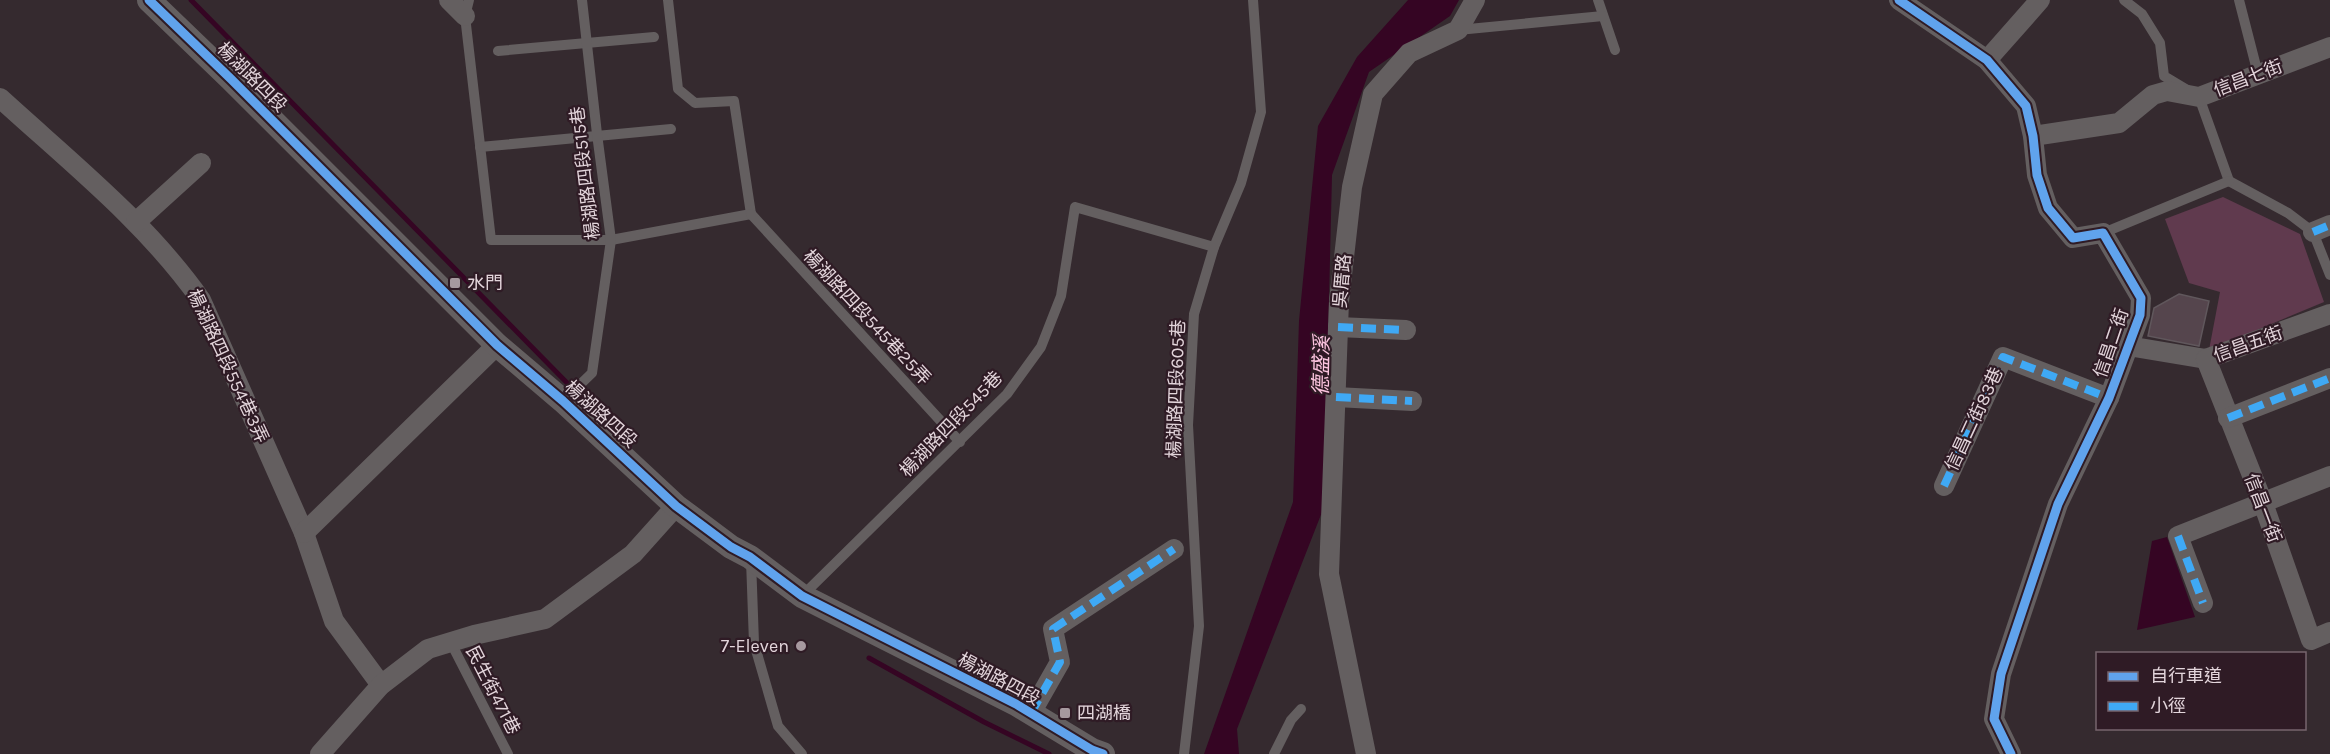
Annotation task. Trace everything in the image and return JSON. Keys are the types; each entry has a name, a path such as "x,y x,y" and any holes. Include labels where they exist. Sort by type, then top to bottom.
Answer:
{"street":[{"name":"楊湖路四段","path":"149,0 497,345 563,400 676,506 731,547 750,557 801,596 1031,713 1092,750 1103,754"},
{"path":"449,0 467,8"},
{"path":"1458,30 1475,0"},
{"path":"1899,0 1987,60 2026,106 2033,136 2037,175 2048,208 2073,238 2103,233"},
{"path":"1987,60 2040,0"},
{"name":"吳厝路","path":"1366,754 1329,574 1339,301 1352,187 1373,94 1408,53 1458,30"},
{"name":"信昌七街","path":"2033,136 2118,123 2153,95 2167,91 2199,98 2330,47"},
{"name":"楊湖路四段554巷3弄","path":"0,98 136,222 178,267 201,300 304,533 334,621 381,685"},
{"path":"136,222 201,163"},
{"name":"信昌二街","path":"2011,754 1994,719 2001,674 2058,504 2109,398 2140,315 2141,298 2103,233"},
{"name":"信昌五街","path":"2128,346 2206,359 2330,314"},
{"path":"1338,327 1406,330"},
{"path":"304,533 497,345"},
{"name":"信昌二街83巷","path":"1944,486 2003,357 2109,398"},
{"name":"信昌一街","path":"2206,359 2263,503 2311,640 2330,633"},
{"path":"2228,418 2330,378"},
{"path":"1336,397 1412,401"},
{"path":"2203,603 2178,537 2330,477"},
{"path":"320,754 381,685 428,649 450,641 545,619 633,554 676,506"},
{"path":"1031,713 1060,662 1053,629 1174,549"}],"lane":[{"name":"楊湖路四段515巷","path":"563,400 592,373 611,240 582,0"},
{"path":"467,8 491,240 611,240 751,214 734,100 695,103 678,89 668,0"},
{"name":"楊湖路四段605巷","path":"1184,754 1199,626 1188,425 1194,314 1214,247 1241,183 1261,112 1253,0"},
{"path":"1598,0 1616,50"},
{"path":"2124,0 2142,14 2160,43 2164,76 2199,98 2229,181 2321,229 2330,276"},
{"path":"2239,0 2258,74"},
{"path":"1458,30 1603,16"},
{"path":"498,51 654,37"},
{"path":"480,147 597,134 671,129"},
{"path":"2103,233 2229,181"},
{"name":"楊湖路四段545巷","path":"801,596 1007,394 1041,347 1061,296 1075,207 1214,247"},
{"name":"楊湖路四段545巷25弄","path":"751,214 960,442"},
{"path":"750,557 754,643 778,726 802,754"},
{"name":"民生街471巷","path":"450,641 508,754"},
{"path":"1274,754 1291,720 1301,709"}],"shaded area":[{"path":"2223,197 2300,234 2324,302 2209,350 2220,292 2189,283 2165,219"}],"water":[{"name":"德盛溪","path":"1408,0 1459,0 1450,16 1369,72 1332,175 1324,507 1237,729 1239,754 1204,754 1293,502 1299,321 1318,126 1357,57"},
{"path":"2167,537 2195,617 2137,630 2152,541"}],"building":[{"path":"2179,294 2209,301 2199,346 2148,336 2154,308"}],"waterway":[{"path":"191,0 629,446"},
{"path":"869,658 984,722 1049,754"}],"marked path":[{"path":"2313,232 2330,225"},
{"path":"1338,327 1406,330"},
{"path":"1944,486 2003,357 2109,398"},
{"path":"2228,418 2330,378"},
{"path":"1336,397 1412,401"},
{"path":"2178,536 2203,603"},
{"path":"1031,713 1060,662 1053,629 1174,549"}],"cycle path":[{"path":"149,0 497,345 563,401 676,506 802,596 1016,704 1092,750 1103,754"},
{"path":"1899,0 1987,60 2026,106 2033,136 2037,175 2048,208 2073,238 2103,233 2141,298 2140,315 2109,398 2058,504 2001,674 1994,719 2011,754"}],"place":[{"name":"水門","path":"455,283"},
{"name":"7-Eleven","path":"801,646"},
{"name":"四湖橋","path":"1065,713"}]}
